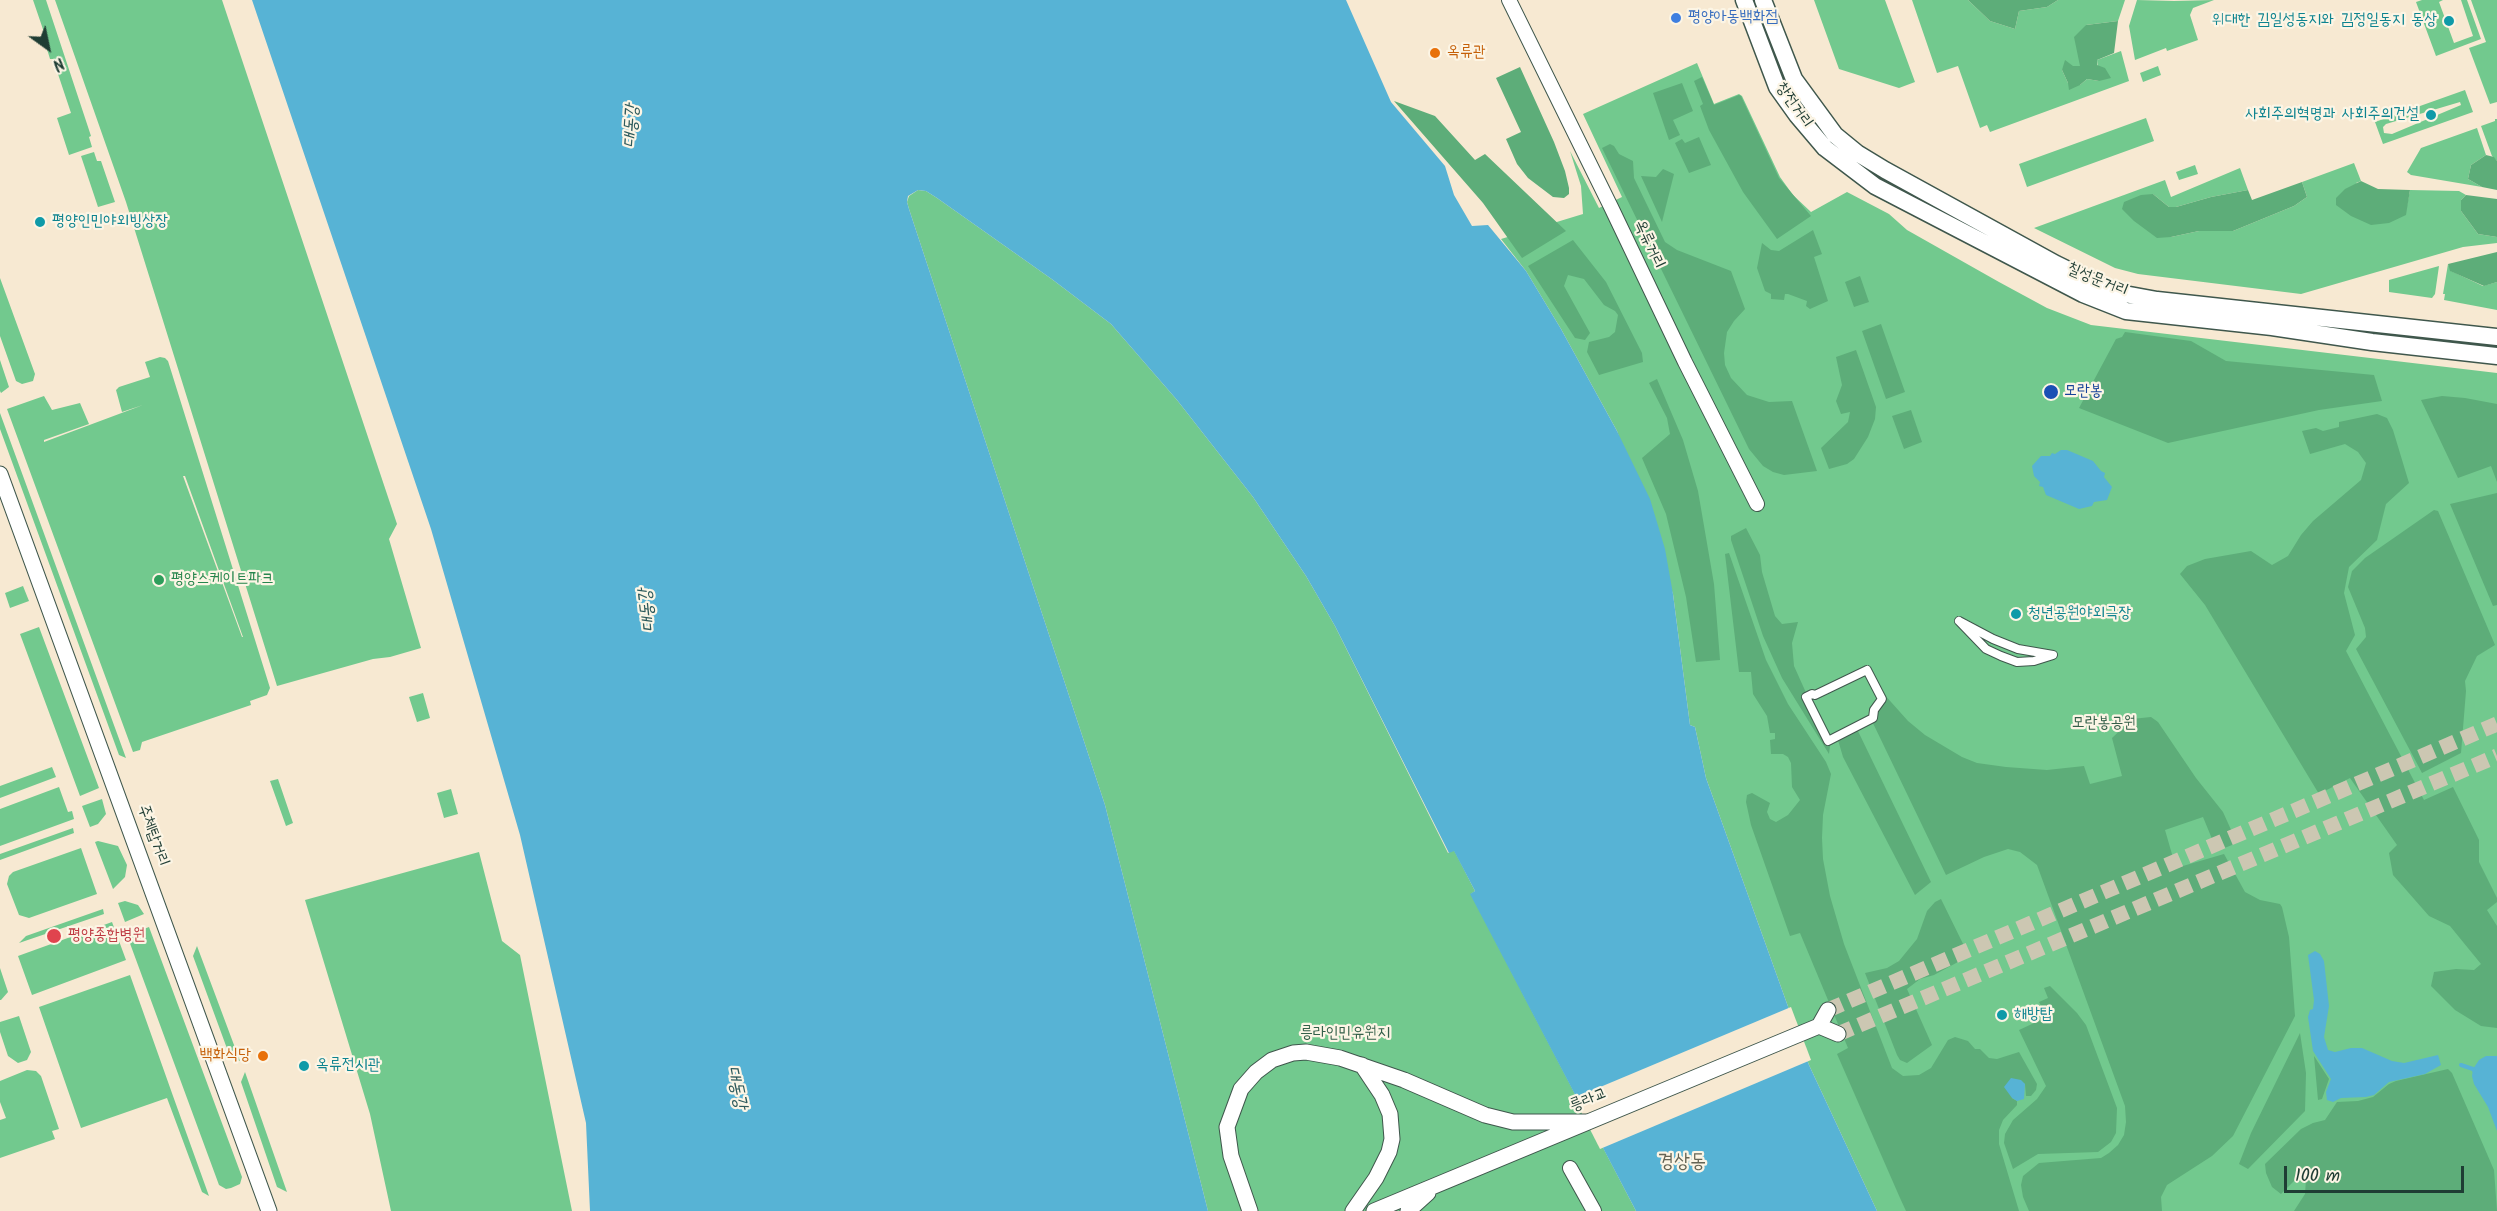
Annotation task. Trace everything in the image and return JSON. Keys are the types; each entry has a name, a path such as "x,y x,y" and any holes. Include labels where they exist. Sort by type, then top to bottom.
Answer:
{"main road":[{"name":"창전거리","path":"1744,0 1777,87 1797,116 1825,148 1846,166"},
{"name":"창전거리","path":"1763,0 1794,79"},
{"name":"칠성문거리","path":"1794,79 1835,135 1857,153 2056,264 2119,293 2157,300 2497,337"},
{"name":"칠성문거리","path":"1846,166 1875,186 1997,251 2102,302 2126,310 2497,356"},
{"name":"주체탑거리","path":"0,474 269,1211"},
{"path":"1828,1010 1819,1026 1838,1034"},
{"name":"릉라교","path":"1374,1211 1819,1026"},
{"path":"1250,1211 1227,1140 1227,1127 1241,1089 1256,1072 1272,1060 1293,1053 1326,1054 1362,1065 1485,1115 1505,1120 1540,1124 1586,1122"},
{"path":"1353,1211 1376,1178 1389,1152 1392,1139 1390,1114 1382,1095 1362,1065"},
{"path":"1408,1211 1439,1184"}],"street":[{"name":"옥류거리","path":"1509,0 1756,504"},
{"path":"1959,621 2018,649 2053,655 2034,661 2017,662 1986,649 1959,621"},
{"path":"1867,670 1882,699 1874,710 1873,718 1828,741 1806,697 1815,695 1867,670"},
{"path":"1570,1167 1594,1211"}],"green space":[{"path":"33,0 46,0 91,136 89,137 92,147 69,155 57,118 71,113 53,59 50,59 48,44"},
{"path":"55,0 222,0 397,524 389,539 421,648 277,686 126,202"},
{"path":"1814,0 1885,0 1915,82 1899,88 1839,69"},
{"path":"1912,0 1968,0 1990,21 2015,29 2019,11 2047,7 2058,0 2125,0 2118,21 2086,25 2080,66 2062,70 2068,83 2080,85 2087,79 2099,81 2097,60 2121,51 2129,81 1990,132 1987,125 1980,128 1958,66 1937,73"},
{"path":"1968,0 2058,0 2047,7 2019,11 2015,29 1990,21"},
{"path":"2137,0 2214,0 2193,8 2190,15 2198,40 2167,51 2166,48 2135,60 2129,26"},
{"path":"2443,0 2439,2 2454,43 2473,36 2461,0 2467,0 2481,39 2436,56 2416,2"},
{"path":"2471,0 2497,0 2497,102 2490,104 2469,48 2486,42"},
{"path":"2118,21 2114,53 2097,60 2097,65 2105,68 2111,78 2099,81 2087,79 2069,90 2062,70 2065,60 2073,66 2080,66 2074,37 2086,25"},
{"name":"모란봉공원","path":"1697,63 1714,104 1739,94 1742,96 1780,177 1793,195 1811,212 1847,192 1889,214 1907,230 2047,308 2091,325 2497,373 2497,1211 1877,1211 1809,1065 1706,778 1695,727 1690,725 1673,594 1617,431 1526,271 1501,239 1583,214 1581,186 1570,151 1599,208 1622,197 1583,114"},
{"path":"2158,66 2161,75 2143,82 2140,73"},
{"path":"1520,67 1565,171 1569,194 1564,198 1553,197 1528,178 1517,164 1506,139 1521,132 1496,78"},
{"path":"1702,77 1714,105 1741,96 1779,178 1811,216 1777,239 1743,192 1709,130 1700,106 1703,104 1694,81"},
{"path":"1682,83 1693,111 1673,120 1680,135 1669,140 1653,93"},
{"path":"2465,90 2473,112 2383,144 2375,122","holes":["2460,102 2461,105 2392,134 2384,133 2383,127 2386,124"]},
{"path":"1394,101 1435,116 1475,160 1485,154 1566,231 1522,258 1483,203"},
{"path":"2146,118 2154,141 2027,187 2019,164"},
{"path":"2497,119 2497,161 2492,156 2481,126"},
{"path":"2477,128 2486,155 2471,165 2468,179 2482,187 2411,175 2407,172 2421,148"},
{"path":"1699,137 1711,165 1689,173 1675,143 1682,139 1685,143"},
{"path":"1610,144 1619,154 1633,161 1634,178 1665,242 1677,250 1731,271 1745,309 1727,332 1725,365 1731,378 1747,395 1769,402 1792,401 1817,471 1784,475 1773,472 1763,466 1749,449 1602,148"},
{"path":"94,152 97,161 101,161 115,202 98,207 81,156"},
{"path":"2486,155 2494,157 2497,161 2497,190 2482,187 2468,179 2471,165"},
{"path":"2354,163 2361,181 2356,183 2405,215 2410,190 2459,191 2466,195 2461,200 2461,211 2478,234 2497,237 2497,243 2463,247 2301,294 2138,274 2115,268 2034,228 2165,180 2171,197 2240,168 2248,190 2176,207 2169,207 2153,194 2171,237 2199,231 2233,231 2294,206 2307,197 2302,182"},
{"path":"2195,165 2198,174 2179,180 2176,172"},
{"path":"1663,169 1674,174 1662,222 1641,176 1656,177"},
{"path":"2361,181 2378,189 2410,190 2406,215 2389,223 2371,225 2351,216 2336,205 2336,198 2345,189"},
{"path":"2302,182 2307,197 2294,206 2233,231 2199,231 2157,238 2122,209 2124,202 2141,195 2153,194 2169,207 2176,207 2248,190 2252,200"},
{"name":"릉라인민유원지","path":"918,190 926,191 937,198 1111,324 1177,400 1253,497 1306,576 1335,626 1448,853 1454,850 1475,891 1471,894 1636,1211 1208,1211 1105,805 907,202 909,196"},
{"path":"2466,195 2497,199 2497,237 2478,234 2461,211 2461,200"},
{"path":"1813,230 1822,254 1814,257 1828,301 1810,309 1806,306 1807,301 1788,294 1785,294 1784,300 1771,299 1771,294 1765,291 1757,268 1762,243 1771,250 1779,251"},
{"path":"1573,240 1606,282 1642,353 1643,362 1599,375 1587,352 1589,342 1609,337 1615,332 1618,315 1604,305 1584,279 1568,275 1564,286 1590,333 1585,340 1575,338 1528,266"},
{"path":"2497,252 2497,282 2484,286 2450,271 2448,264"},
{"path":"2448,264 2451,271 2483,286 2497,282 2497,310 2444,300"},
{"path":"2439,266 2435,294 2432,298 2389,292 2389,280"},
{"path":"1860,276 1869,302 1854,307 1845,282"},
{"path":"0,278 35,374 33,381 22,384 16,381 0,336"},
{"path":"1881,324 1905,392 1886,399 1862,331"},
{"path":"2125,332 2191,341 2226,361 2374,375 2382,401 2319,410 2168,443 2079,408 2116,339 2122,337"},
{"path":"1856,350 1876,407 1875,419 1868,437 1854,459 1847,464 1829,469 1821,448 1848,422 1850,412 1841,414 1836,401 1842,385 1836,357"},
{"name":"평양스케이트파크","path":"160,357 168,361 270,688 267,695 250,701 251,705 142,742 140,750 133,752 7,409 44,396 52,410 80,403 89,424 44,440 44,442 143,405 122,412 116,390 150,377 145,362","holes":["183,476 185,476 243,637"]},
{"path":"0,360 9,387 1,393 0,391"},
{"path":"1657,379 1683,440 1698,491 1714,584 1720,660 1696,662 1686,597 1666,514 1642,458 1670,434 1667,418 1649,383"},
{"path":"2442,396 2497,404 2497,482 2491,466 2458,478 2421,400"},
{"path":"1911,410 1922,442 1904,449 1892,416"},
{"path":"0,413 126,758 119,755 0,429"},
{"path":"2377,414 2387,418 2393,430 2409,483 2386,504 2377,540 2349,567 2344,593 2355,635 2346,651 2424,800 2453,787 2479,840 2479,862 2497,898 2497,902 2487,910 2497,926 2497,1028 2481,1026 2455,1010 2431,986 2434,972 2456,969 2474,970 2481,964 2450,926 2429,916 2393,875 2389,853 2397,845 2350,778 2319,794 2205,605 2180,574 2187,566 2205,559 2251,551 2272,565 2288,556 2313,521 2361,480 2366,463 2358,452 2345,444 2310,454 2302,431 2316,428 2323,431 2339,427 2339,422"},
{"path":"2497,493 2497,605 2493,606 2450,504"},
{"path":"2434,510 2438,511 2495,645 2477,656 2465,681 2461,753 2422,773 2356,649 2366,637 2365,628 2348,587 2352,571 2365,558"},
{"path":"1746,528 1760,555 1762,572 1775,616 1782,624 1798,622 1792,643 1794,666 1830,746 1829,754 1782,678 1763,636 1731,540 1731,536"},
{"path":"1729,553 1766,660 1788,704 1826,762 1831,774 1823,815 1822,838 1823,859 1830,896 1844,944 1892,1068 1903,1076 1919,1075 1931,1068 1948,1040 1955,1037 1968,1041 1975,1049 1980,1049 1989,1058 1997,1059 2019,1052 2037,1084 2031,1096 2026,1096 2025,1084 2014,1079 2012,1098 2017,1101 2017,1105 2003,1120 1999,1130 1999,1144 2019,1211 1906,1211 1900,1198 1837,1054 1848,1048 1800,933 1790,936 1751,825 1746,802 1747,795 1752,793 1770,803 1767,812 1770,819 1776,822 1788,815 1800,800 1792,787 1791,763 1788,757 1783,754 1771,754 1770,740 1775,739 1775,733 1770,733 1767,716 1753,694 1751,672 1739,672 1725,554"},
{"path":"23,586 29,601 10,608 5,593"},
{"path":"39,627 99,788 80,796 20,634"},
{"path":"423,693 430,718 417,722 409,697"},
{"path":"1883,693 1908,721 1925,735 1962,757 1977,763 2006,767 2047,770 2084,766 2090,784 2122,776 2112,738 2132,719 2151,717 2158,722 2196,778 2223,812 2237,843 2217,851 2203,817 2165,830 2176,868 2224,854 2245,892 2260,900 2280,904 2282,907 2289,937 2295,1016 2233,1136 2212,1156 2167,1185 2161,1197 2162,1211 2029,1211 2023,1197 2021,1185 2023,1176 2039,1163 2101,1158 2109,1153 2124,1135 2125,1106 2037,865 2020,852 2008,849 1984,857 1946,875 1871,719"},
{"path":"1856,727 1931,882 1915,895 1843,757 1838,740"},
{"path":"52,767 56,777 0,798 0,786"},
{"path":"278,779 293,823 286,826 270,781"},
{"path":"59,787 68,812 72,811 74,819 0,846 0,809"},
{"path":"451,789 458,814 444,818 437,793"},
{"path":"102,799 106,814 98,824 90,827 82,806"},
{"path":"73,828 74,833 0,860 0,854"},
{"path":"95,842 118,846 127,865 125,877 113,889"},
{"path":"81,848 97,894 29,918 19,915 7,884 9,876 13,872"},
{"path":"479,852 502,941 520,955 572,1211 391,1211 370,1114 305,900"},
{"path":"1941,899 1969,956 1934,975 1920,979 1907,989 1932,1045 1907,1063 1900,1060 1897,1055 1865,973 1887,968 1899,961 1917,939 1927,911"},
{"path":"125,901 138,905 144,914 125,922 118,903"},
{"path":"103,909 104,914 19,943 26,936"},
{"path":"112,922 126,960 32,995 18,956"},
{"path":"149,927 242,1177 240,1184 231,1188 226,1189 219,1185 128,938 130,934"},
{"path":"197,946 240,1061 229,1054 193,956"},
{"path":"0,968 8,992 1,1000 0,1000"},
{"path":"130,975 209,1196 202,1192 167,1098 81,1128 39,1007"},
{"path":"2050,986 2086,1025 2117,1108 2116,1133 2111,1142 2098,1152 2038,1154 2013,1169 2004,1143 2005,1134 2013,1120 2037,1099 2046,1086 2019,1030 2047,1017 2039,1002 2048,998 2044,988"},
{"path":"19,1016 31,1052 27,1060 18,1063 8,1056 0,1032 0,1022"},
{"path":"2300,1033 2306,1073 2305,1111 2248,1169 2239,1164 2251,1133"},
{"path":"2314,1056 2329,1079 2322,1099 2318,1100"},
{"path":"2448,1069 2452,1073 2494,1170 2497,1211 2294,1211 2305,1194 2306,1179 2300,1175 2281,1194 2272,1187 2265,1164 2301,1129 2325,1120 2337,1102 2358,1101 2373,1097 2396,1081"},
{"path":"27,1070 36,1071 41,1076 59,1129 52,1131 55,1139 0,1158 0,1120 6,1118 0,1102 0,1081"},
{"path":"245,1072 287,1192 277,1187 241,1082"}],"water":[{"name":"대동강","path":"252,0 1346,0 1391,102 1445,166 1454,195 1472,226 1488,225 1526,271 1617,431 1650,499 1665,549 1673,594 1690,725 1695,727 1706,778 1809,1065 1877,1211 1636,1211 1470,894 1475,891 1454,851 1449,853 1335,626 1306,576 1253,497 1177,400 1111,324 937,198 926,191 918,190 908,196 907,202 1105,805 1208,1211 590,1211 586,1123 520,835 431,529"},
{"path":"2061,450 2067,450 2093,461 2105,473 2104,477 2112,487 2107,500 2094,502 2092,506 2079,509 2046,495 2043,487 2039,486 2040,482 2034,476 2032,466 2041,456 2050,456"},
{"path":"2315,951 2324,961 2329,1006 2324,1037 2328,1050 2335,1052 2362,1048 2392,1061 2404,1063 2438,1055 2441,1065 2425,1074 2389,1082 2374,1095 2341,1098 2333,1102 2327,1100 2326,1092 2331,1079 2313,1051 2308,1017 2310,1010 2313,1009 2314,1000 2308,955"},
{"path":"2486,1056 2497,1056 2497,1131 2472,1076 2473,1069 2479,1060"},
{"path":"2011,1078 2021,1080 2025,1084 2024,1099 2017,1101 2012,1098 2004,1087"}],"pier":[{"path":"1791,1007 1811,1060 1600,1149 1574,1098"}],"waterway":[{"path":"2461,1065 2475,1072"}],"tunnel":[{"path":"1828,1010 2497,724"},
{"path":"1838,1034 2497,756"}],"place":[{"name":"평양아동백화점","path":"1676,18"},
{"name":"위대한 김일성동지와 김정일동지 동상","path":"2449,21"},
{"name":"옥류관","path":"1435,53"},
{"name":"사회주의혁명과 사회주의건설","path":"2431,115"},
{"name":"평양인민야외빙상장","path":"40,222"},
{"name":"모란봉","path":"2051,392"},
{"name":"평양스케이트파크","path":"159,580"},
{"name":"청년공원야외극장","path":"2016,614"},
{"name":"평양종합병원","path":"54,936"},
{"name":"해방탑","path":"2002,1015"},
{"name":"백화식당","path":"263,1056"},
{"name":"옥류전시관","path":"304,1066"}],"district":[{"name":"경상동","path":"1682,1164"}]}
